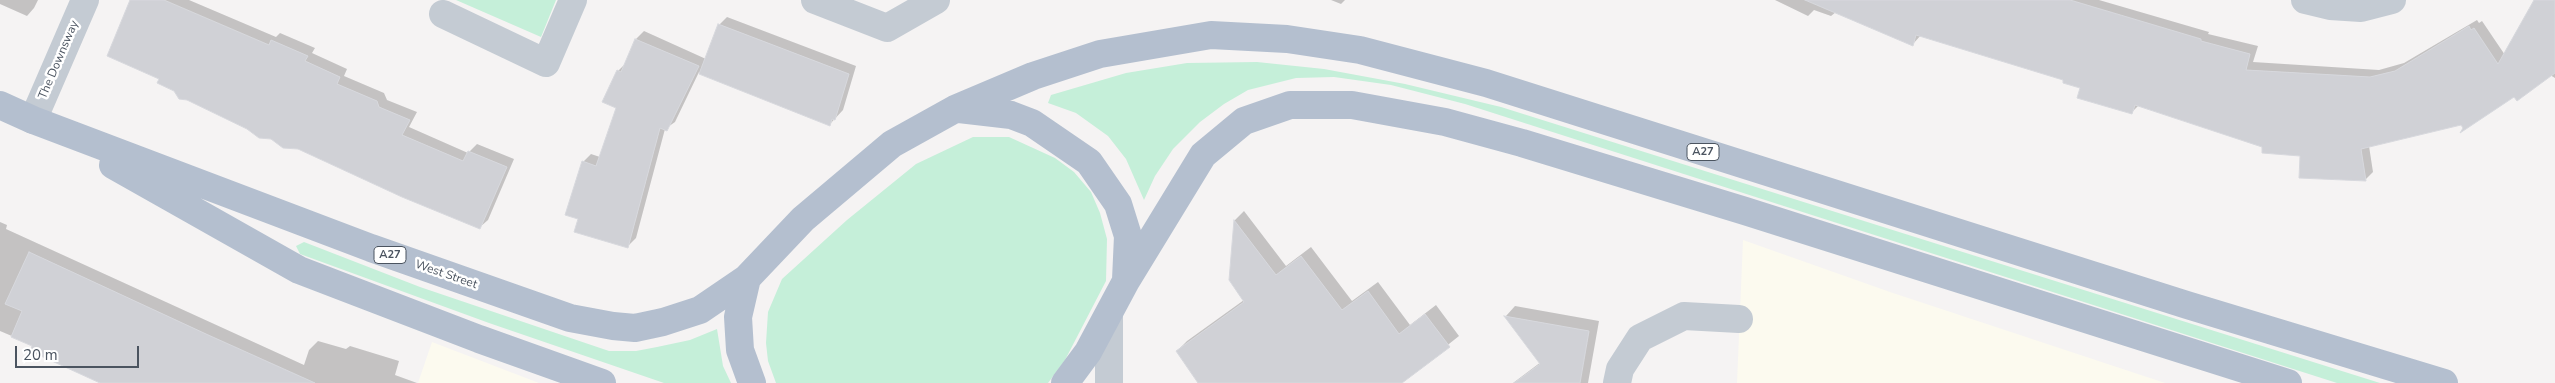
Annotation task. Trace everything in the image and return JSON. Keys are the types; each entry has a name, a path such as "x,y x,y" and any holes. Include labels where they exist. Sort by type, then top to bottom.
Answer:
{"main road":[{"name":"A27","path":"955,109 1033,76 1100,54 1211,35 1287,39 1360,50 1539,99 2188,306 2444,383"},
{"name":"West Street","path":"0,105 33,120 371,248 570,318 635,328 663,322 700,310 747,278 802,219 843,183 892,144 955,109"},
{"path":"1065,383 1088,352 1109,316 1126,281 1203,155 1244,121 1290,105 1352,105 1445,122 1522,143 1746,211 2288,383"},
{"path":"955,109 978,109 1011,115 1032,123 1089,162 1118,204 1128,236 1126,281"},
{"name":"West Street","path":"33,120 299,270 479,339 602,383"},
{"path":"747,278 738,317 740,350 752,383"}],"street":[{"name":"The Downsway","path":"33,120 85,0"},
{"path":"443,14 546,63 572,0"},
{"path":"815,0 887,28 936,0"},
{"path":"2305,0 2330,6 2361,8 2392,0"},
{"path":"1109,316 1109,383"},
{"path":"1617,383 1620,369 1640,338 1684,316 1739,319"}],"shaded area":[{"path":"1743,240 1890,292 2165,383 1737,383"},
{"path":"432,342 539,383 418,383"}],"green space":[{"path":"456,0 556,0 541,37"},
{"path":"1257,62 1324,69 1405,84 1501,107 2380,383 2337,383 1465,104 1391,85 1334,77 1296,78 1248,90 1224,104 1200,122 1173,149 1155,176 1144,200 1126,159 1108,136 1076,113 1048,103 1051,95 1126,73 1187,63"},
{"path":"973,137 1009,137 1055,158 1074,172 1091,192 1100,213 1107,239 1106,281 1065,360 1048,383 776,383 768,361 766,343 768,312 782,279 847,220 916,164"},
{"path":"304,242 420,287 609,351 636,351 657,347 690,340 717,329 723,366 731,383 664,383 489,323 300,254 296,246"}],"building":[{"path":"130,0 164,0 269,45 271,40 308,56 305,61 340,77 337,84 377,101 379,107 410,120 402,135 463,161 468,151 507,167 480,229 402,197 298,149 283,148 271,139 259,138 247,129 187,100 179,99 174,91 157,83 159,79 107,56"},
{"path":"1805,0 2070,0 2201,39 2201,41 2250,54 2246,70 2370,77 2395,71 2469,26 2471,30 2474,28 2498,64 2534,0 2555,0 2555,73 2517,101 2514,97 2460,133 2463,128 2461,125 2361,149 2366,181 2299,178 2300,156 2262,153 2262,147 2135,105 2132,114 2077,98 2080,88 2063,83 2063,80 1916,35 1913,46"},
{"path":"718,24 849,74 835,120 832,119 830,126 699,74"},
{"path":"635,39 699,66 667,131 660,128 628,248 574,232 578,219 565,215 582,161 596,166 616,108 602,102 617,70 621,72"},
{"path":"1234,220 1276,275 1301,256 1342,310 1368,291 1399,334 1425,314 1450,347 1402,383 1198,383 1176,351 1244,302 1229,280"},
{"path":"29,252 315,383 100,383 30,351 32,346 11,337 22,311 5,304"},
{"path":"1504,316 1589,331 1580,383 1514,383 1540,364"}]}
